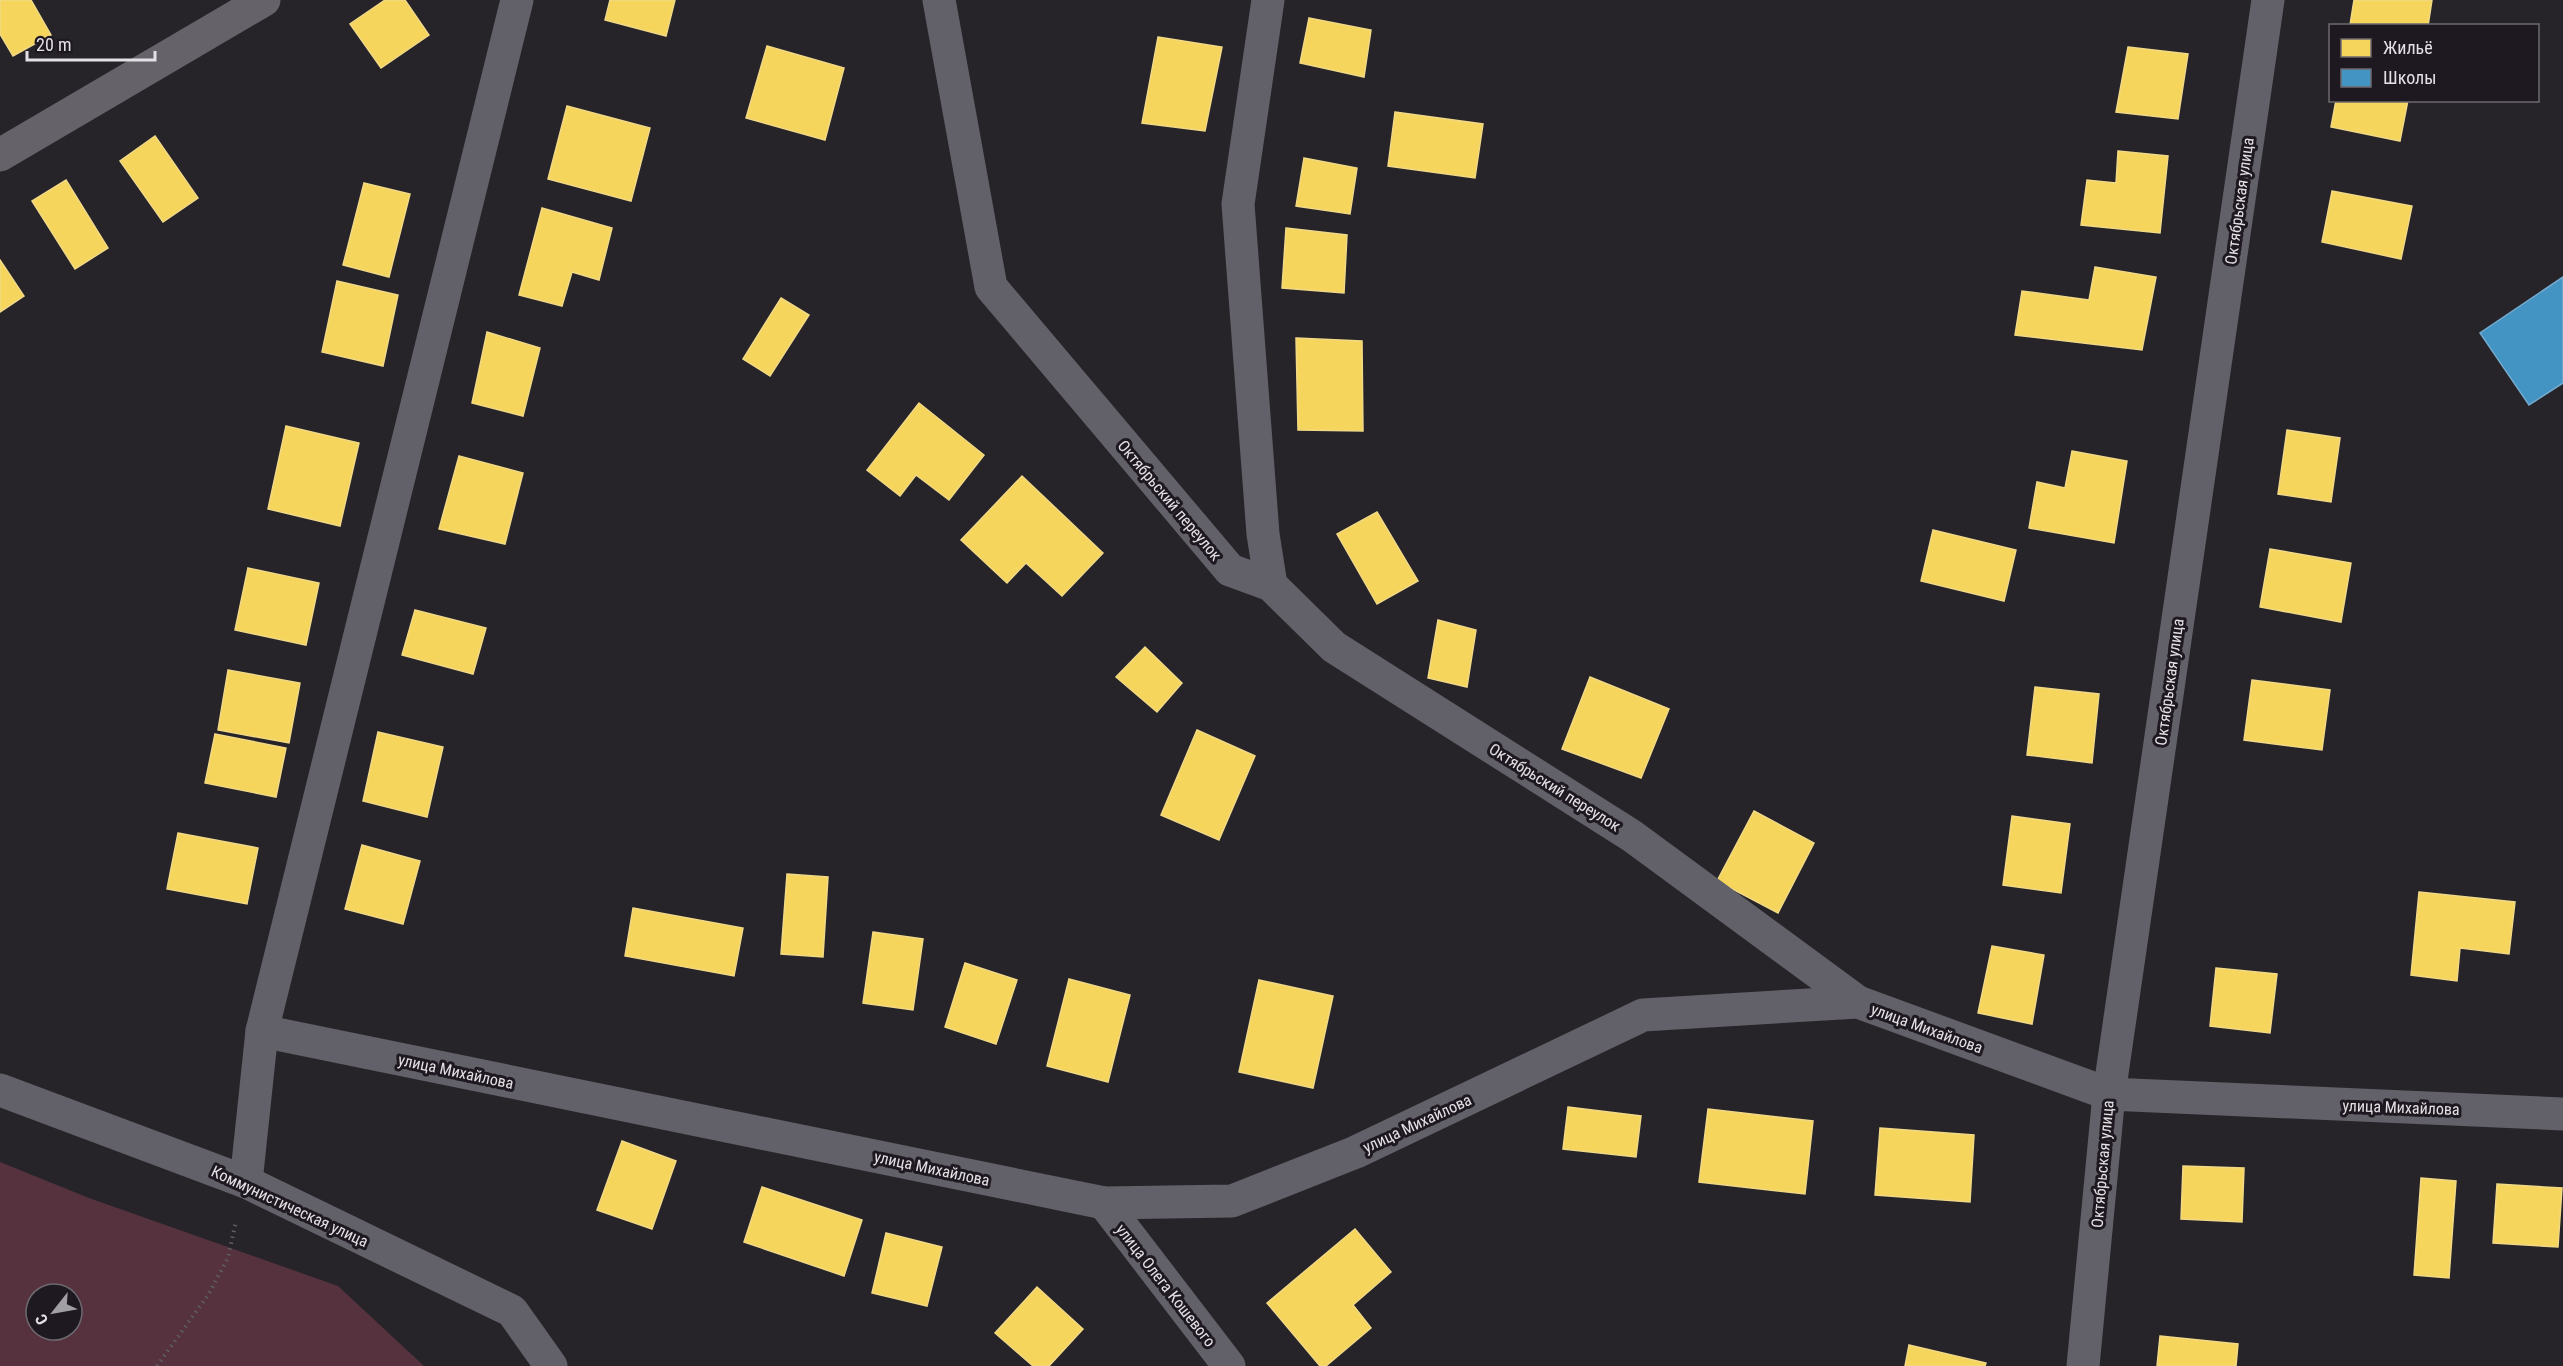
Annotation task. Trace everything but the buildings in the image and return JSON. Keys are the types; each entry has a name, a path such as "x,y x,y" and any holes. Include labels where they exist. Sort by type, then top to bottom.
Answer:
{"main road":[{"path":"0,154 264,0"}],"street":[{"path":"246,1182 262,1031 517,0"},
{"name":"Октябрьский переулок","path":"939,0 991,286 1230,570 1271,585 1334,647 1632,836 1858,1002"},
{"path":"1268,0 1238,204 1262,523 1271,585"},
{"name":"Октябрьская улица","path":"2083,1366 2109,1094 2268,0"},
{"name":"улица Михайлова","path":"262,1031 1104,1203 1233,1201 1356,1152 1643,1015 1858,1002 2109,1094 2563,1114"},
{"name":"Коммунистическая улица","path":"0,1090 246,1182 512,1311 551,1366"},
{"name":"улица Олега Кошевого","path":"1104,1203 1229,1366"}],"path":[{"path":"157,1366 208,1295 228,1258 246,1182"}],"shaded area":[{"path":"0,1162 89,1198 338,1286 424,1366 0,1366"}]}
